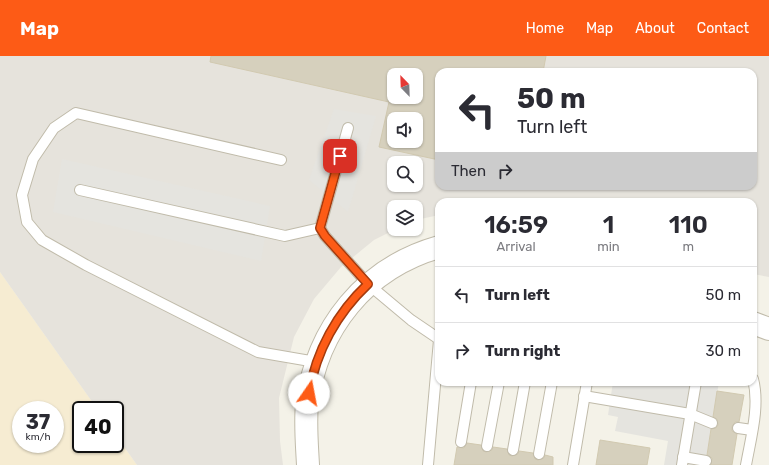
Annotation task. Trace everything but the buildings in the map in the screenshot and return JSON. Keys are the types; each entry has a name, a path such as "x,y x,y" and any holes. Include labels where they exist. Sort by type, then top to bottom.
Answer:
{"street":[{"path":"308,465 306,415 311,382 316,362 330,331 339,317 368,284 406,259 423,251 435,248"},
{"path":"757,324 769,329"}],"lane":[{"path":"281,160 76,113 54,128 33,159 22,195 27,222 42,240 258,352 316,362"},
{"path":"348,128 320,228 325,236 368,284 411,320 435,337"},
{"path":"80,190 285,236 320,228"},
{"path":"428,465 435,385"},
{"path":"461,442 470,386"},
{"path":"487,446 498,386"},
{"path":"514,450 524,386"},
{"path":"539,454 551,386"},
{"path":"573,465 586,386"},
{"path":"695,386 682,461 706,461"},
{"path":"746,465 756,394 754,386"},
{"path":"584,396 690,414 712,423"},
{"path":"738,428 752,430"}],"shaded area":[{"path":"0,56 769,56 769,277 757,275 757,198 435,198 435,216 423,218 423,200 387,200 387,234 374,240 341,267 314,299 294,337 279,398 280,441 283,465 137,465 124,447 124,401 92,401 0,272"},
{"path":"334,109 376,116 348,212 309,180"},
{"path":"62,159 270,206 261,261 53,212"},
{"path":"0,272 92,401 72,401 72,453 124,453 124,447 137,465 0,465"},
{"path":"612,386 718,386 705,465 664,465 668,441 615,431 618,417 608,415"}],"route":[{"path":"309,393 316,362 330,331 339,317 368,284 325,236 320,228 340,156"}]}
